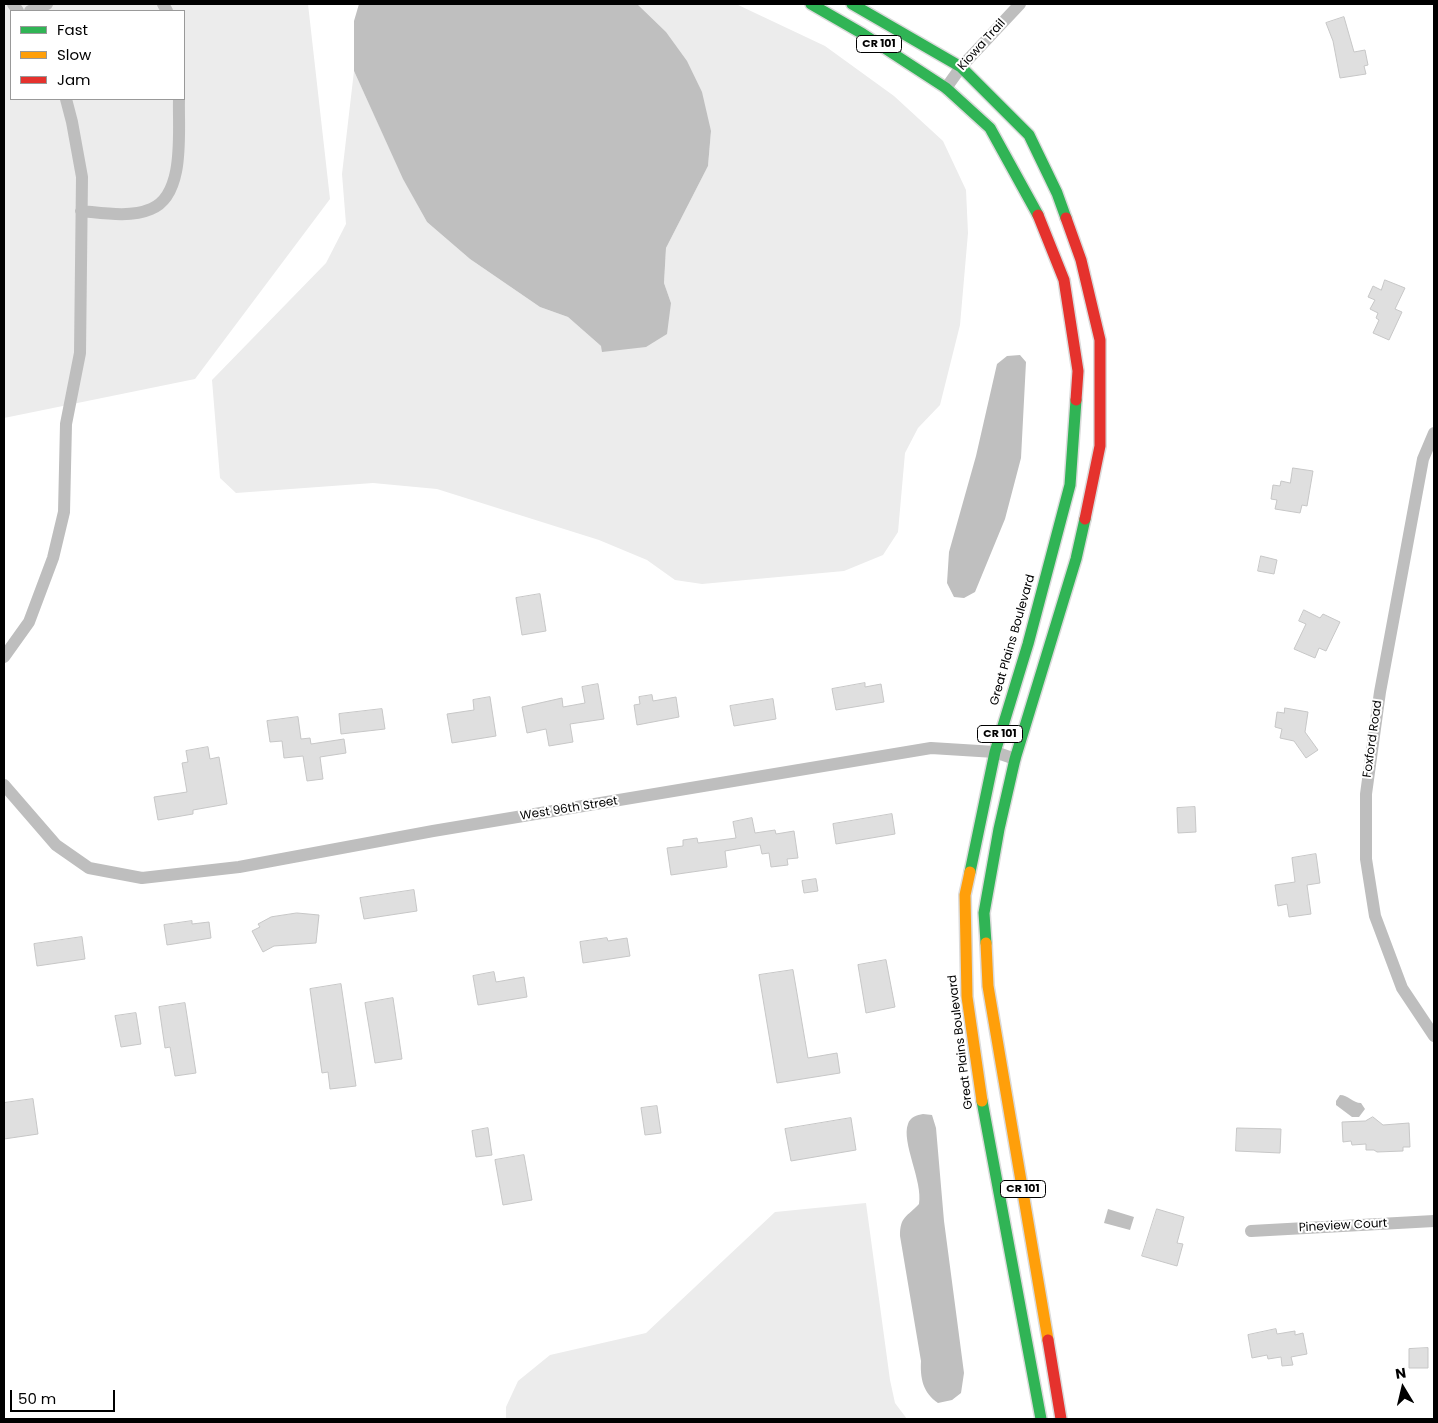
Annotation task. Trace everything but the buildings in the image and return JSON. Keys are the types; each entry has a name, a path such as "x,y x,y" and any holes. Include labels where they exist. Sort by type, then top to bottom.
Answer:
{"main road":[{"name":"Great Plains Boulevard","path":"811,4 946,88 990,128 1034,204 1064,280 1078,371 1070,485 1028,644 994,752 965,894 967,996 984,1114 1041,1419"},
{"name":"CR 101","path":"852,4 961,67 1029,135 1057,193 1082,260 1100,340 1100,446 1076,559 1015,759 999,829 984,913 988,986 1061,1419"}],"street":[{"path":"32,10 47,4"},
{"name":"Kiowa Trail","path":"946,88 961,67 1020,4"},
{"path":"4,657 29,622 53,558 64,512 66,424 80,353 82,177 66,100"},
{"path":"81,211 120,214 151,209 168,196 176,173 178,100"},
{"name":"Foxford Road","path":"1434,433 1423,459 1380,692 1366,794 1366,859 1375,916 1402,988 1434,1036"},
{"name":"West 96th Street","path":"4,785 56,845 88,868 122,876 142,878 239,867 433,831 931,748 994,752 1015,759"},
{"name":"Pineview Court","path":"1251,1231 1434,1221"}],"shaded area":[{"path":"4,4 308,4 330,199 195,379 4,418"},
{"path":"359,4 637,4 666,32 687,61 702,92 711,131 708,166 666,248 664,283 671,303 667,334 646,347 602,352 601,346 568,317 540,307 470,259 427,222 403,179 354,71 354,21"},
{"path":"637,4 736,4 825,46 894,96 943,141 966,190 968,233 960,325 940,405 918,428 905,453 898,532 883,555 844,571 702,584 675,580 647,560 599,540 437,489 373,483 236,493 220,478 212,380 326,263 346,224 342,174 354,71 403,178 427,222 470,259 540,307 568,317 601,346 671,303 664,283 666,248 708,166 711,131 646,14"},
{"path":"1020,355 1026,362 1021,458 1005,519 975,592 964,598 954,597 947,583 949,552 976,456 997,364 1007,356"},
{"path":"1340,1095 1361,1103 1365,1109 1359,1117 1352,1117 1336,1105"},
{"path":"923,1114 932,1115 936,1128 944,1221 964,1373 961,1393 952,1400 938,1403 929,1395 922,1379 921,1361 900,1236 901,1224 919,1204 918,1184 907,1141 908,1124 912,1118"},
{"path":"866,1203 890,1380 895,1403 907,1419 506,1419 506,1407 518,1381 550,1355 646,1333 775,1212"},
{"path":"1108,1209 1134,1217 1130,1230 1104,1223"}],"traffic: fast":[{"path":"811,4 863,34 946,88 990,128 1038,215"},
{"path":"852,4 961,67 1029,135 1057,193 1066,218"},
{"path":"970,872 995,752 1028,644 1070,485 1076,400"},
{"path":"986,943 984,913 999,829 1015,759 1076,559 1085,519"},
{"path":"982,1101 1041,1419"}],"traffic: slow":[{"path":"970,872 965,895 967,997 982,1101"},
{"path":"986,943 988,986 1048,1340"}],"traffic: jam":[{"path":"1038,215 1064,280 1078,371 1076,400"},
{"path":"1066,218 1081,260 1100,340 1100,446 1085,519"},
{"path":"1048,1340 1061,1419"}]}
